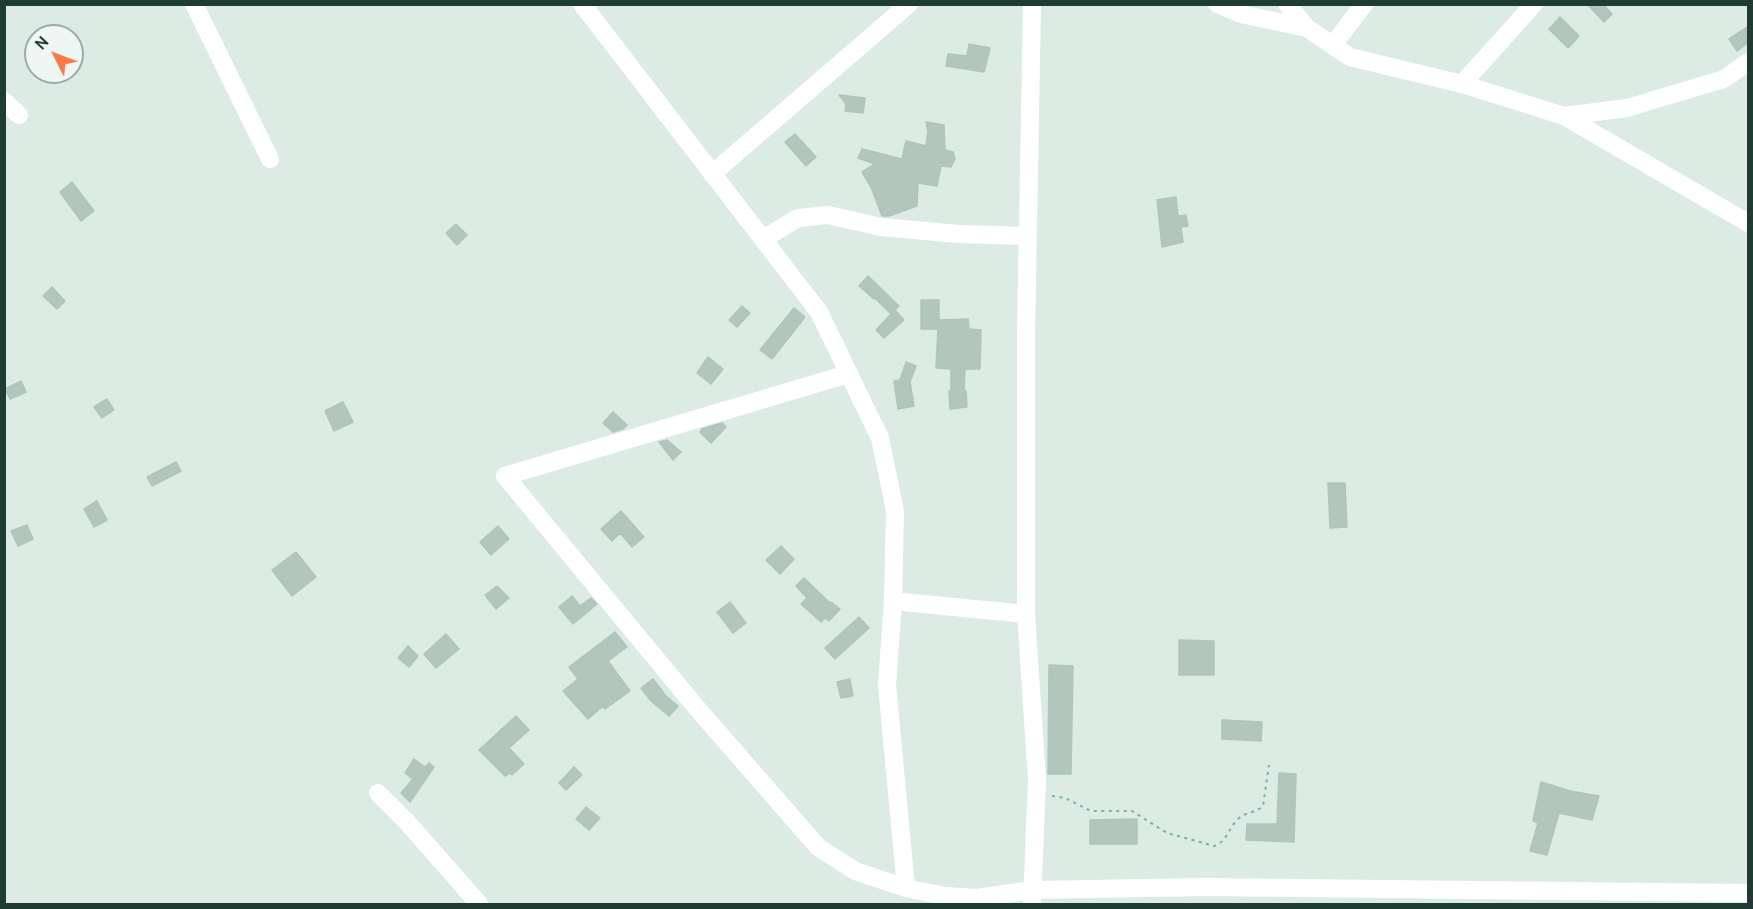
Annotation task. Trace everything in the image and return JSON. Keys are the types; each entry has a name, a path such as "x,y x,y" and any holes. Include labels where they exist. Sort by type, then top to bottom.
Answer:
{"street":[{"path":"194,4 270,159"},
{"path":"582,4 819,312 880,438 895,511 887,685 906,888"},
{"path":"712,174 909,4"},
{"path":"1217,4 1241,14 1307,28"},
{"path":"1287,4 1307,28 1350,57 1462,84 1564,116 1749,223"},
{"path":"1333,45 1364,4"},
{"path":"1462,84 1534,4"},
{"path":"1029,5 1026,614 1037,795 1032,897"},
{"path":"1564,116 1628,108 1724,79 1749,62"},
{"path":"4,101 19,114"},
{"path":"763,239 798,218 828,215 881,227 959,234 1028,236"},
{"path":"848,374 505,476 696,706 818,847 855,871 906,888 944,896 977,898 1206,887 1634,898 1749,892"},
{"path":"892,601 1026,614"},
{"path":"378,794 406,821 479,904"}],"path":[{"path":"1037,795 1065,798 1091,811 1132,811 1167,833 1214,846 1224,841 1239,818 1263,806 1269,765"}],"building":[{"path":"1587,4 1603,4 1612,14 1604,22"},
{"path":"1560,17 1579,36 1568,48 1549,29"},
{"path":"1749,26 1749,42 1737,51 1729,39"},
{"path":"969,44 990,48 984,72 946,66 948,54 967,56"},
{"path":"839,95 865,98 863,113 845,111 846,104"},
{"path":"926,122 944,125 945,150 953,152 955,159 951,167 941,166 937,186 918,183 917,206 889,216 882,216 871,187 862,172 875,164 858,158 862,149 902,159 906,141 926,146 928,132"},
{"path":"795,134 816,157 806,166 785,142"},
{"path":"72,182 94,211 81,221 60,192"},
{"path":"1176,197 1178,216 1186,215 1188,226 1181,227 1183,242 1162,247 1157,200"},
{"path":"456,224 467,235 457,245 446,233"},
{"path":"868,276 899,306 895,310 904,320 884,338 876,330 893,312 891,314 859,286"},
{"path":"52,287 65,301 57,309 43,296"},
{"path":"921,300 939,300 939,320 968,319 969,329 981,330 980,369 965,369 964,391 966,391 967,407 950,409 951,369 936,368 938,329 921,329"},
{"path":"742,306 750,313 737,327 729,320"},
{"path":"794,308 805,317 772,359 760,350"},
{"path":"708,357 723,369 711,384 697,373"},
{"path":"906,362 916,366 910,382 914,406 898,409 894,381 900,380"},
{"path":"21,381 26,392 10,399 5,389"},
{"path":"107,399 114,410 102,418 94,407"},
{"path":"343,402 353,422 334,431 325,411"},
{"path":"613,412 627,425 613,432 603,423"},
{"path":"722,423 726,427 711,443 700,432 702,429"},
{"path":"667,440 681,452 673,460 659,442"},
{"path":"176,462 181,471 152,486 147,477"},
{"path":"1328,483 1345,483 1347,527 1330,528"},
{"path":"97,501 107,520 94,527 84,509"},
{"path":"621,511 644,537 632,547 620,533 612,541 601,529"},
{"path":"27,525 33,539 18,546 11,531"},
{"path":"498,526 509,539 491,555 480,542"},
{"path":"781,546 794,559 780,574 766,560"},
{"path":"296,552 316,577 292,596 272,570"},
{"path":"804,578 830,603 840,609 829,621 825,618 821,622 801,604 807,598 796,586"},
{"path":"497,586 509,598 496,609 485,595"},
{"path":"572,596 580,606 591,598 597,604 573,624 559,607"},
{"path":"730,602 746,623 733,633 717,612"},
{"path":"859,617 869,628 835,659 825,648"},
{"path":"615,632 627,647 608,661 630,691 605,709 603,706 588,719 563,691 578,679 569,667"},
{"path":"446,634 459,649 436,668 424,654"},
{"path":"1179,640 1214,641 1214,675 1179,675"},
{"path":"408,646 418,656 409,667 398,658"},
{"path":"1049,665 1073,666 1071,774 1048,774"},
{"path":"653,679 666,696 678,706 669,716 651,701 641,688"},
{"path":"850,679 853,696 841,698 837,682"},
{"path":"516,716 529,730 509,748 524,764 512,775 510,773 505,776 479,750"},
{"path":"1222,720 1262,722 1261,741 1222,739"},
{"path":"414,759 425,767 429,763 434,767 410,802 401,793 413,779 405,773"},
{"path":"574,767 582,775 566,790 559,783"},
{"path":"1279,773 1296,774 1294,842 1246,840 1247,824 1277,824"},
{"path":"1541,782 1570,791 1599,796 1592,820 1559,813 1547,855 1530,851 1538,823 1533,821"},
{"path":"586,807 600,818 589,830 576,819"},
{"path":"1137,819 1137,844 1090,844 1090,820"}]}
